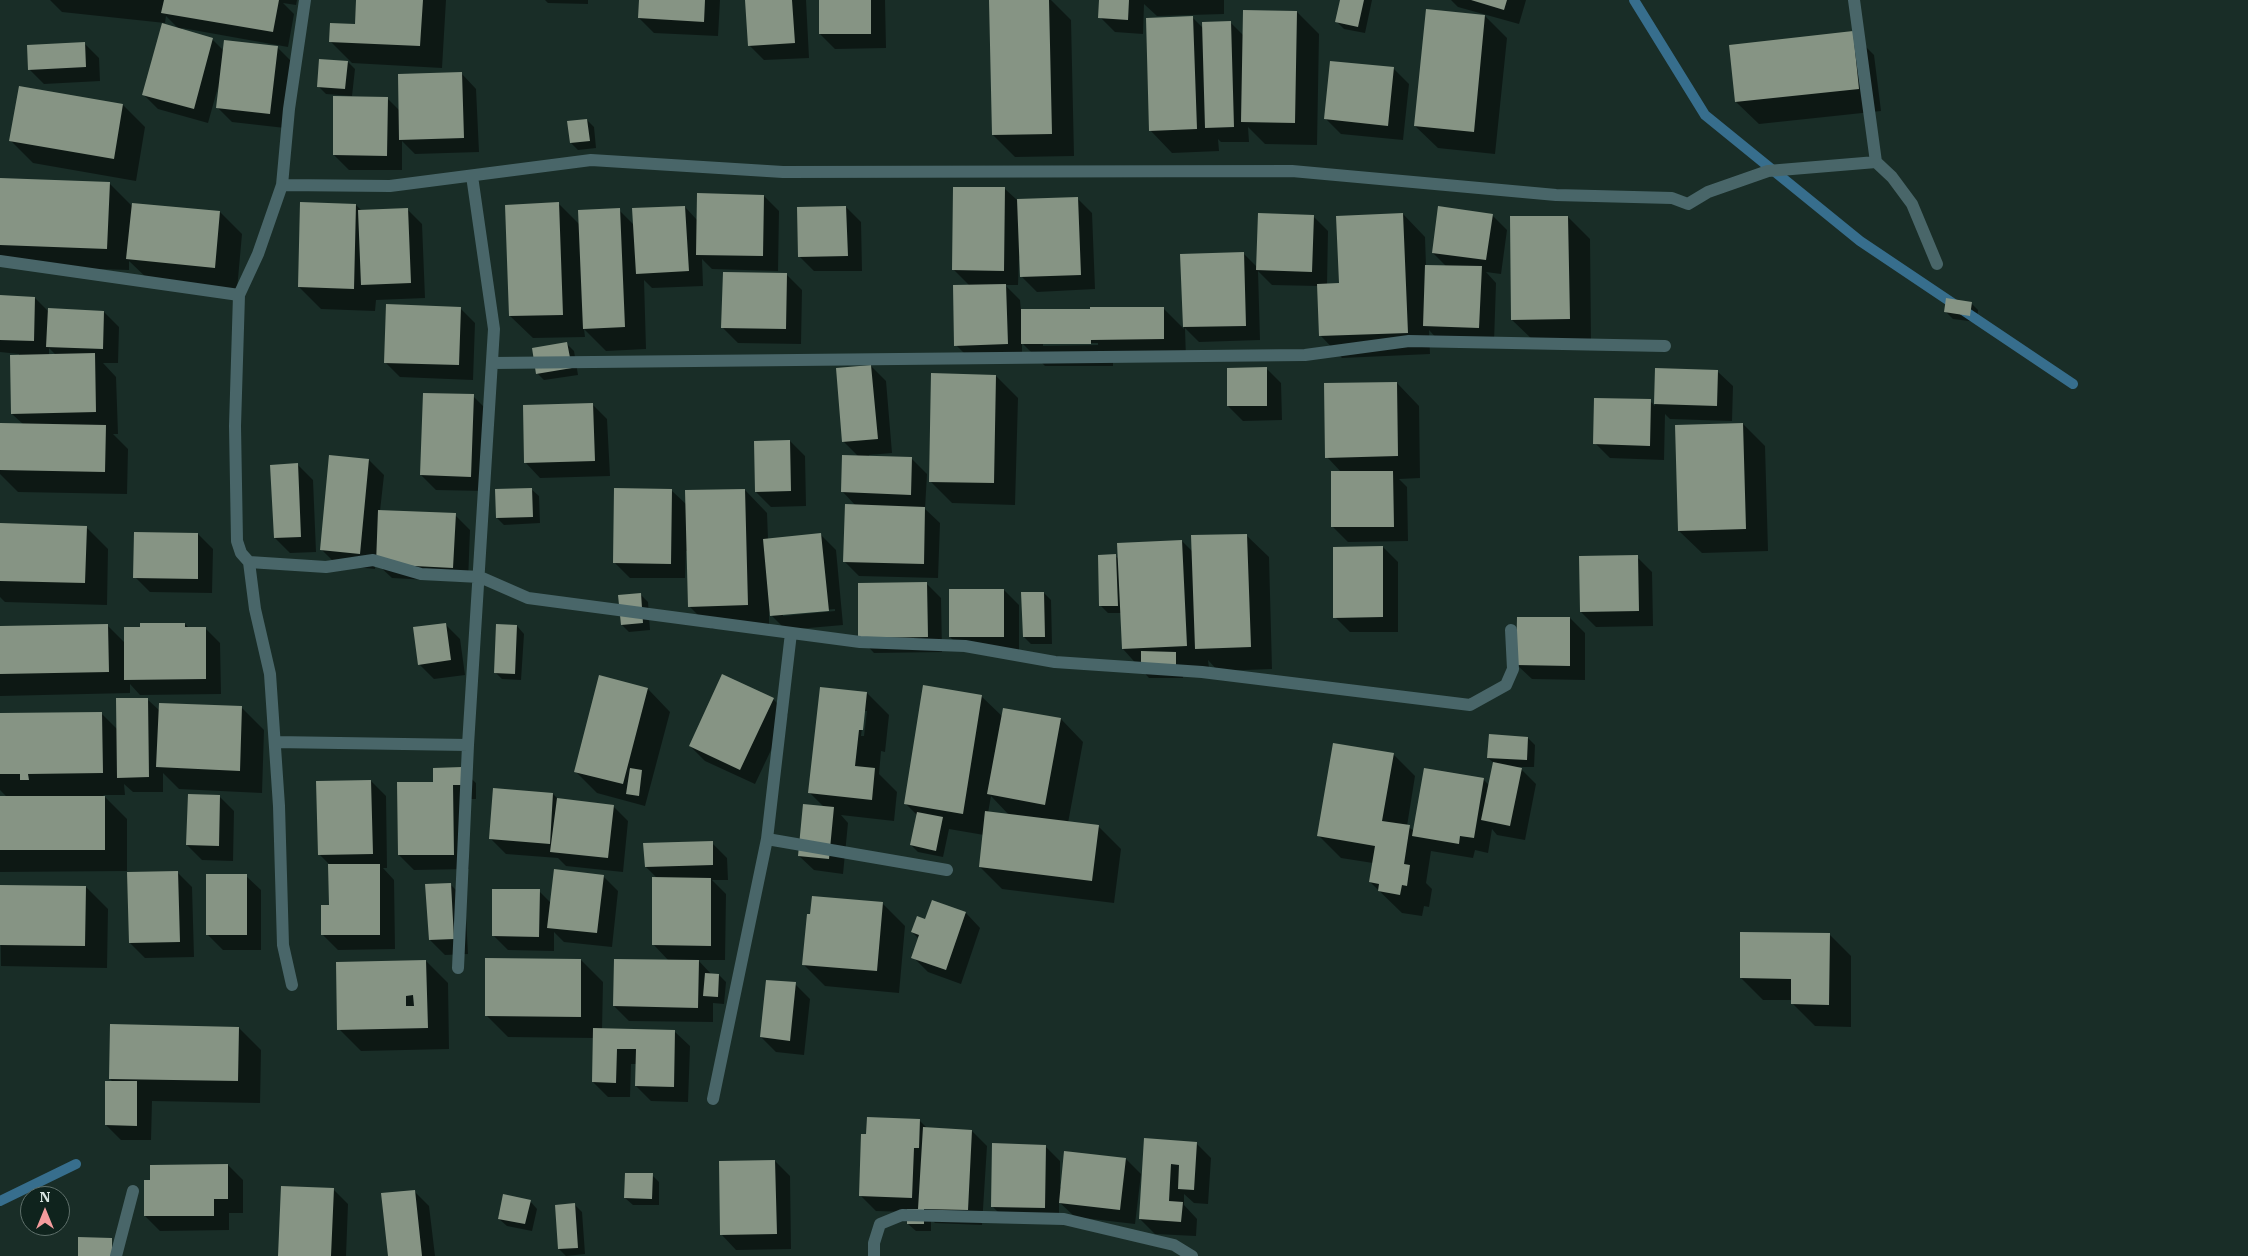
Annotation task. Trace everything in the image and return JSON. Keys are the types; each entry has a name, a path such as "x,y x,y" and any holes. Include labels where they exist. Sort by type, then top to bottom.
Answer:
{"street":[{"path":"292,985 283,945 275,742 270,674 255,609 249,562 241,553 237,541 235,426 239,295 258,254 282,185 289,109 305,0"},
{"path":"1854,0 1876,162 1892,177 1912,204 1938,264"},
{"path":"282,185 390,186 591,160 783,172 1292,171 1556,196 1672,198 1688,204 1708,192 1768,171 1876,162"},
{"path":"458,968 468,745 494,329 472,176"},
{"path":"0,261 239,295"},
{"path":"492,363 1305,355 1409,341 1665,346"},
{"path":"249,562 326,567 373,560 421,574 480,577 528,598 791,633 860,642 965,646 1055,662 1202,672 1470,705 1506,686 1513,669 1511,630"},
{"path":"713,1099 767,839 791,633"},
{"path":"275,742 468,745"},
{"path":"767,839 947,870"},
{"path":"116,1256 133,1191"},
{"path":"874,1256 874,1243 880,1224 902,1215 1064,1218 1174,1245 1192,1256"}],"building":[{"path":"164,0 279,0 273,32 161,13"},
{"path":"356,0 423,0 420,46 329,42 330,23 355,24"},
{"path":"639,0 705,0 704,22 638,18"},
{"path":"745,0 792,0 795,43 748,46"},
{"path":"819,0 871,0 871,34 819,34"},
{"path":"989,0 1049,0 1052,134 992,135"},
{"path":"1099,0 1129,0 1128,20 1098,18"},
{"path":"1340,0 1364,0 1358,27 1335,22"},
{"path":"1471,0 1507,0 1504,10"},
{"path":"1426,9 1485,15 1474,132 1414,126"},
{"path":"1243,10 1297,11 1295,123 1241,122"},
{"path":"1193,16 1197,129 1149,131 1146,18"},
{"path":"1231,21 1234,127 1205,128 1202,22"},
{"path":"162,23 213,38 194,109 142,95"},
{"path":"1853,31 1859,89 1735,102 1729,45"},
{"path":"224,40 278,46 270,114 216,108"},
{"path":"85,42 86,67 28,70 27,45"},
{"path":"319,59 348,61 345,89 317,87"},
{"path":"1330,61 1394,67 1388,126 1324,119"},
{"path":"462,72 464,138 399,140 398,74"},
{"path":"19,86 123,104 114,159 9,141"},
{"path":"333,96 388,97 387,156 333,155"},
{"path":"587,119 590,141 570,143 567,121"},
{"path":"0,178 110,182 107,249 0,245"},
{"path":"953,187 1005,187 1004,271 952,270"},
{"path":"697,193 764,195 763,256 696,255"},
{"path":"1078,197 1081,275 1020,277 1017,199"},
{"path":"300,202 356,204 354,289 298,287"},
{"path":"559,202 563,315 509,316 505,205"},
{"path":"132,203 220,211 215,268 126,259"},
{"path":"685,206 689,271 636,274 632,208"},
{"path":"846,206 848,256 798,257 797,207"},
{"path":"1438,206 1493,214 1486,260 1432,253"},
{"path":"408,208 411,283 361,285 358,210"},
{"path":"620,208 625,327 583,329 578,210"},
{"path":"1258,213 1314,215 1312,272 1256,270"},
{"path":"1403,213 1408,333 1319,336 1317,284 1339,283 1336,216"},
{"path":"1510,216 1568,216 1570,319 1511,320"},
{"path":"1244,252 1246,326 1183,327 1180,254"},
{"path":"1425,265 1482,266 1479,328 1423,326"},
{"path":"723,272 787,273 786,329 721,328"},
{"path":"1006,284 1008,344 954,346 953,285"},
{"path":"0,295 35,297 34,341 0,340"},
{"path":"1946,298 1972,302 1970,316 1944,312"},
{"path":"386,304 461,307 459,365 384,363"},
{"path":"1090,307 1164,307 1164,339 1091,340 1091,344 1021,344 1021,309 1090,309"},
{"path":"48,308 104,311 103,349 46,347"},
{"path":"567,342 572,368 536,374 532,348"},
{"path":"95,353 96,412 11,414 10,355"},
{"path":"871,365 878,439 842,442 836,368"},
{"path":"1267,367 1267,406 1227,406 1227,368"},
{"path":"1655,368 1718,370 1717,406 1654,404"},
{"path":"931,373 996,375 994,483 929,482"},
{"path":"1397,382 1398,456 1325,458 1324,383"},
{"path":"423,393 474,394 471,477 420,475"},
{"path":"1594,398 1651,399 1650,446 1593,444"},
{"path":"593,403 595,461 524,463 523,405"},
{"path":"0,423 106,425 105,472 0,470"},
{"path":"1743,423 1746,529 1678,531 1675,425"},
{"path":"790,440 791,491 755,492 754,441"},
{"path":"329,455 369,459 360,554 320,550"},
{"path":"842,455 912,457 911,495 841,492"},
{"path":"298,463 301,537 274,538 270,465"},
{"path":"1331,471 1393,471 1394,527 1331,527"},
{"path":"532,488 533,517 496,518 495,489"},
{"path":"614,488 672,489 671,564 613,563"},
{"path":"745,489 748,605 688,607 685,490"},
{"path":"845,504 925,507 924,564 843,562"},
{"path":"378,510 456,513 453,568 376,564"},
{"path":"0,523 87,526 85,583 0,581"},
{"path":"134,532 198,533 198,579 133,578"},
{"path":"821,533 829,611 770,616 763,539"},
{"path":"1247,534 1251,647 1195,649 1191,535"},
{"path":"1182,540 1187,646 1122,649 1117,543"},
{"path":"1383,546 1383,617 1333,618 1333,547"},
{"path":"1116,554 1118,606 1099,606 1098,555"},
{"path":"1638,555 1639,611 1580,612 1579,556"},
{"path":"927,582 928,637 858,638 858,583"},
{"path":"949,589 1004,589 1004,637 949,637"},
{"path":"1021,592 1044,592 1045,637 1023,637"},
{"path":"641,593 643,623 621,625 618,595"},
{"path":"1517,617 1570,617 1570,666 1516,665"},
{"path":"140,623 185,623 185,627 206,627 206,679 124,680 124,627 140,627"},
{"path":"446,623 451,660 418,665 413,627"},
{"path":"108,624 109,672 0,674 0,626"},
{"path":"496,624 517,625 515,674 494,673"},
{"path":"1141,651 1176,652 1176,672 1141,672"},
{"path":"722,674 774,698 740,770 689,746"},
{"path":"599,675 648,688 623,784 574,772"},
{"path":"923,685 982,695 963,814 904,804"},
{"path":"820,687 867,692 863,730 859,730 855,766 875,768 872,800 808,793"},
{"path":"116,698 148,698 149,777 117,778"},
{"path":"159,703 242,706 240,771 156,767"},
{"path":"1003,708 1061,718 1045,805 987,794"},
{"path":"102,712 103,773 28,774 29,780 20,780 20,774 0,774 0,713"},
{"path":"1489,734 1528,737 1527,760 1487,758"},
{"path":"1333,743 1394,753 1382,821 1410,825 1404,864 1410,865 1407,886 1402,885 1400,895 1378,891 1379,884 1369,882 1375,846 1317,836"},
{"path":"1493,762 1522,768 1510,826 1481,820"},
{"path":"462,767 462,785 453,785 454,855 398,855 397,782 433,782 433,768"},
{"path":"630,768 642,770 639,796 626,794"},
{"path":"1424,768 1484,778 1474,838 1460,836 1459,844 1412,836"},
{"path":"371,780 373,854 318,855 316,781"},
{"path":"493,788 553,793 550,844 489,839"},
{"path":"188,794 220,795 219,846 186,845"},
{"path":"0,796 105,796 105,850 0,850"},
{"path":"557,798 614,805 608,858 550,852"},
{"path":"803,804 834,807 829,859 798,856"},
{"path":"985,811 1099,825 1092,881 979,867"},
{"path":"917,812 943,817 936,851 910,845"},
{"path":"713,841 713,865 645,867 643,843"},
{"path":"328,864 380,864 380,935 321,935 321,905 329,905"},
{"path":"554,869 604,875 597,933 547,928"},
{"path":"178,871 180,942 129,943 127,872"},
{"path":"206,874 247,874 247,935 206,935"},
{"path":"652,877 711,878 711,946 652,945"},
{"path":"451,883 454,939 429,940 425,884"},
{"path":"0,885 86,886 85,946 0,945"},
{"path":"492,889 540,889 539,937 492,936"},
{"path":"812,896 883,902 877,971 802,965 807,914 810,914"},
{"path":"932,900 966,912 946,970 911,958 919,935 911,932 917,916 925,919"},
{"path":"1740,932 1830,933 1829,1005 1791,1004 1791,979 1740,978"},
{"path":"485,958 581,959 581,1017 485,1016"},
{"path":"614,959 699,960 698,1008 613,1006"},
{"path":"426,960 428,1028 337,1030 336,962","holes":["413,995 414,1006 406,1006 406,996"]},
{"path":"705,973 719,974 718,997 703,996"},
{"path":"766,980 796,982 790,1041 760,1037"},
{"path":"110,1024 239,1027 238,1081 109,1079"},
{"path":"593,1028 675,1030 674,1087 635,1086 636,1049 617,1049 616,1083 592,1082"},
{"path":"105,1081 137,1081 137,1126 105,1125"},
{"path":"867,1117 920,1119 919,1148 914,1148 912,1198 859,1196 861,1134 866,1134"},
{"path":"923,1127 972,1130 968,1210 924,1209 924,1224 907,1224 907,1209 918,1209"},
{"path":"1144,1138 1197,1142 1194,1190 1178,1189 1179,1165 1171,1164 1169,1201 1183,1202 1181,1222 1139,1219"},
{"path":"992,1143 1046,1145 1045,1208 991,1207"},
{"path":"1064,1151 1126,1158 1120,1210 1059,1203"},
{"path":"775,1160 777,1234 720,1235 719,1161"},
{"path":"228,1164 228,1199 214,1199 214,1216 144,1216 144,1180 150,1180 150,1165"},
{"path":"625,1173 653,1173 652,1199 624,1198"},
{"path":"281,1186 334,1188 331,1256 278,1256"},
{"path":"415,1190 422,1256 388,1256 381,1193"},
{"path":"503,1194 531,1200 525,1224 498,1219"},
{"path":"575,1203 578,1248 558,1249 555,1205"},
{"path":"78,1237 112,1238 112,1256 78,1256"}],"waterway":[{"path":"1634,0 1705,115 1860,241 2073,384"},
{"path":"0,1201 76,1164"}]}
